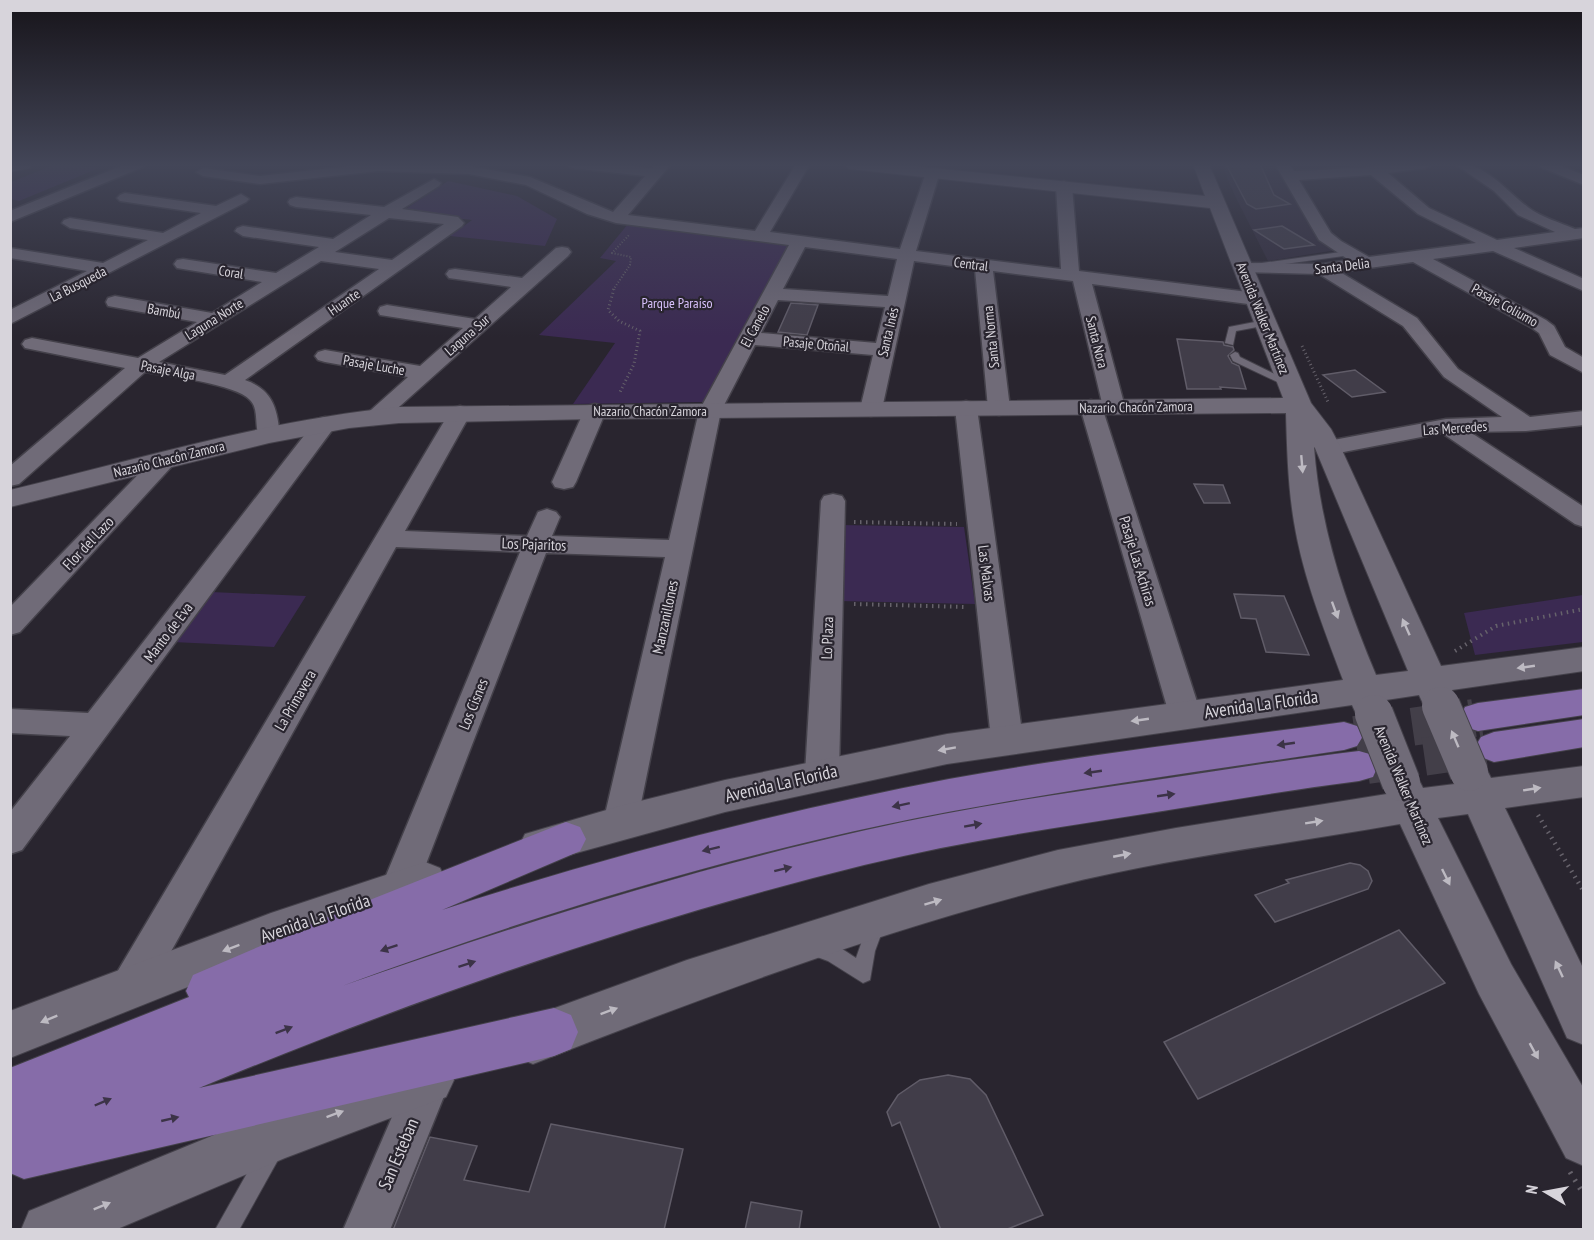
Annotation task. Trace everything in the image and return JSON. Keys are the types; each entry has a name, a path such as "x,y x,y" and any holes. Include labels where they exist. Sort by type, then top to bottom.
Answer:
{"main road":[{"name":"Avenida Walker Martínez","path":"1224,222 1295,395 1318,429 1337,446 1430,682 1486,765 1584,1022"},
{"name":"Avenida Walker Martínez","path":"1295,395 1310,525 1360,726 1406,794 1495,979 1584,1140"},
{"name":"Nazario Chacón Zamora","path":"10,499 269,435 372,417 600,411 1102,407 1295,395"},
{"name":"Avenida La Florida","path":"10,1142 130,1091 352,1004 564,932 677,898 865,848 957,828 1360,726 1430,682 1584,659"},
{"path":"1486,765 1584,702"},
{"name":"Avenida La Florida","path":"10,1035 271,933 398,890 620,823 822,774 1007,739 1185,714 1360,726"},
{"name":"Avenida La Florida","path":"10,1093 63,1070 334,967 544,896 703,851 950,795 1360,726"},
{"path":"48,1230 282,1133 687,982 798,945 995,884 1406,794 1584,733"},
{"path":"1486,765 1584,781"},
{"path":"63,1070 155,1018 234,980 566,839"},
{"path":"10,1156 554,1032"}],"street":[{"name":"La Busqueda","path":"10,318 197,222"},
{"name":"Laguna Norte","path":"10,479 141,365 371,222"},
{"name":"Huante","path":"229,382 396,266 455,222"},
{"name":"Central","path":"647,222 1256,299"},
{"path":"759,237 768,222"},
{"name":"Santa Inés","path":"871,409 906,256 917,222"},
{"name":"Santa Nora","path":"1069,222 1076,277 1102,407"},
{"path":"1317,222 1325,236 1366,263"},
{"path":"1443,222 1478,240 1493,244 1584,286"},
{"path":"1548,222 1578,234"},
{"path":"70,223 165,238"},
{"path":"243,231 335,244"},
{"name":"Santa Delia","path":"1243,268 1323,269 1578,234"},
{"name":"El Canelo","path":"710,411 799,242"},
{"name":"Laguna Sur","path":"372,417 562,252"},
{"path":"10,253 106,269"},
{"path":"318,255 396,266"},
{"name":"Pasaje Coliumo","path":"1415,256 1539,324 1547,330 1557,351 1584,367"},
{"name":"Coral","path":"183,264 279,279"},
{"name":"Santa Norma","path":"983,265 999,408"},
{"path":"1323,269 1410,322 1451,373 1527,424"},
{"path":"455,274 526,284"},
{"path":"772,294 896,302"},
{"path":"10,298 40,303"},
{"name":"Bambú","path":"115,302 214,319"},
{"path":"387,311 479,325"},
{"name":"Pasaje Otoñal","path":"748,338 884,350"},
{"name":"Pasaje Alga","path":"32,344 229,382 248,388 265,401 269,435"},
{"name":"Pasaje Luche","path":"326,356 423,373"},
{"name":"Pasaje Las Achiras","path":"1102,407 1185,714"},
{"name":"Las Malvas","path":"966,408 1007,739"},
{"path":"564,482 600,411"},
{"name":"Manzanillones","path":"620,823 710,411"},
{"name":"La Primavera","path":"130,987 460,413"},
{"name":"Las Mercedes","path":"1337,446 1446,426 1581,420"},
{"name":"Manto de Eva","path":"10,839 325,424"},
{"path":"1446,426 1584,519"},
{"name":"Flor del Lazo","path":"10,625 165,460"},
{"name":"Lo Plaza","path":"822,774 832,511"},
{"name":"Los Pajaritos","path":"387,539 542,531 680,549"},
{"name":"Los Cisnes","path":"398,890 542,531"},
{"path":"10,721 97,725"},
{"name":"San Esteban","path":"366,1230 430,1079"}],"lane":[{"path":"1243,268 1348,253"},
{"path":"1230,343 1232,329 1265,323"},
{"path":"1235,355 1236,359 1295,395"},
{"path":"226,1230 282,1133"}],"path":[{"path":"600,411 630,380 638,348 640,331 619,321 608,310 614,287 630,265 631,257 612,253 640,222"},
{"path":"1300,341 1337,446"},
{"path":"832,511 981,525"},
{"path":"829,603 991,607"},
{"path":"1430,682 1447,657 1496,626 1584,609"},
{"path":"1486,765 1537,813 1584,892"}],"shaded area":[{"path":"1248,222 1316,222 1336,250 1268,261"}],"green space":[{"path":"469,222 556,222 545,246 450,236"},
{"name":"Parque Paraíso","path":"628,224 789,246 706,402 573,404 615,343 539,335 616,261 600,258"},
{"path":"839,525 964,527 975,604 839,601"},
{"path":"211,592 306,596 274,647 173,642"},
{"path":"1583,595 1583,642 1475,655 1464,613"}],"building":[{"path":"1282,226 1314,245 1284,249 1254,230"},
{"path":"791,303 818,305 807,335 778,332"},
{"path":"1177,339 1223,342 1224,345 1233,347 1234,350 1228,356 1232,363 1239,366 1246,389 1220,387 1221,389 1187,389"},
{"path":"1355,370 1385,392 1352,397 1323,375"},
{"path":"1194,484 1223,485 1230,503 1204,503"},
{"path":"1234,594 1284,596 1309,655 1266,652 1256,619 1241,618"},
{"path":"1350,863 1360,865 1368,871 1372,881 1368,889 1275,922 1255,895 1289,883 1286,880"},
{"path":"1399,930 1445,983 1198,1099 1164,1042"},
{"path":"948,1075 970,1079 986,1095 1043,1215 1005,1230 941,1230 900,1122 892,1126 887,1112 898,1095 920,1080"},
{"path":"551,1124 683,1149 664,1230 393,1230 430,1137 477,1146 464,1180 529,1192"},
{"path":"751,1202 802,1211 799,1230 745,1230"}],"tunnel":[{"path":"1355,735 1474,718"},
{"path":"1367,765 1485,748"}]}
